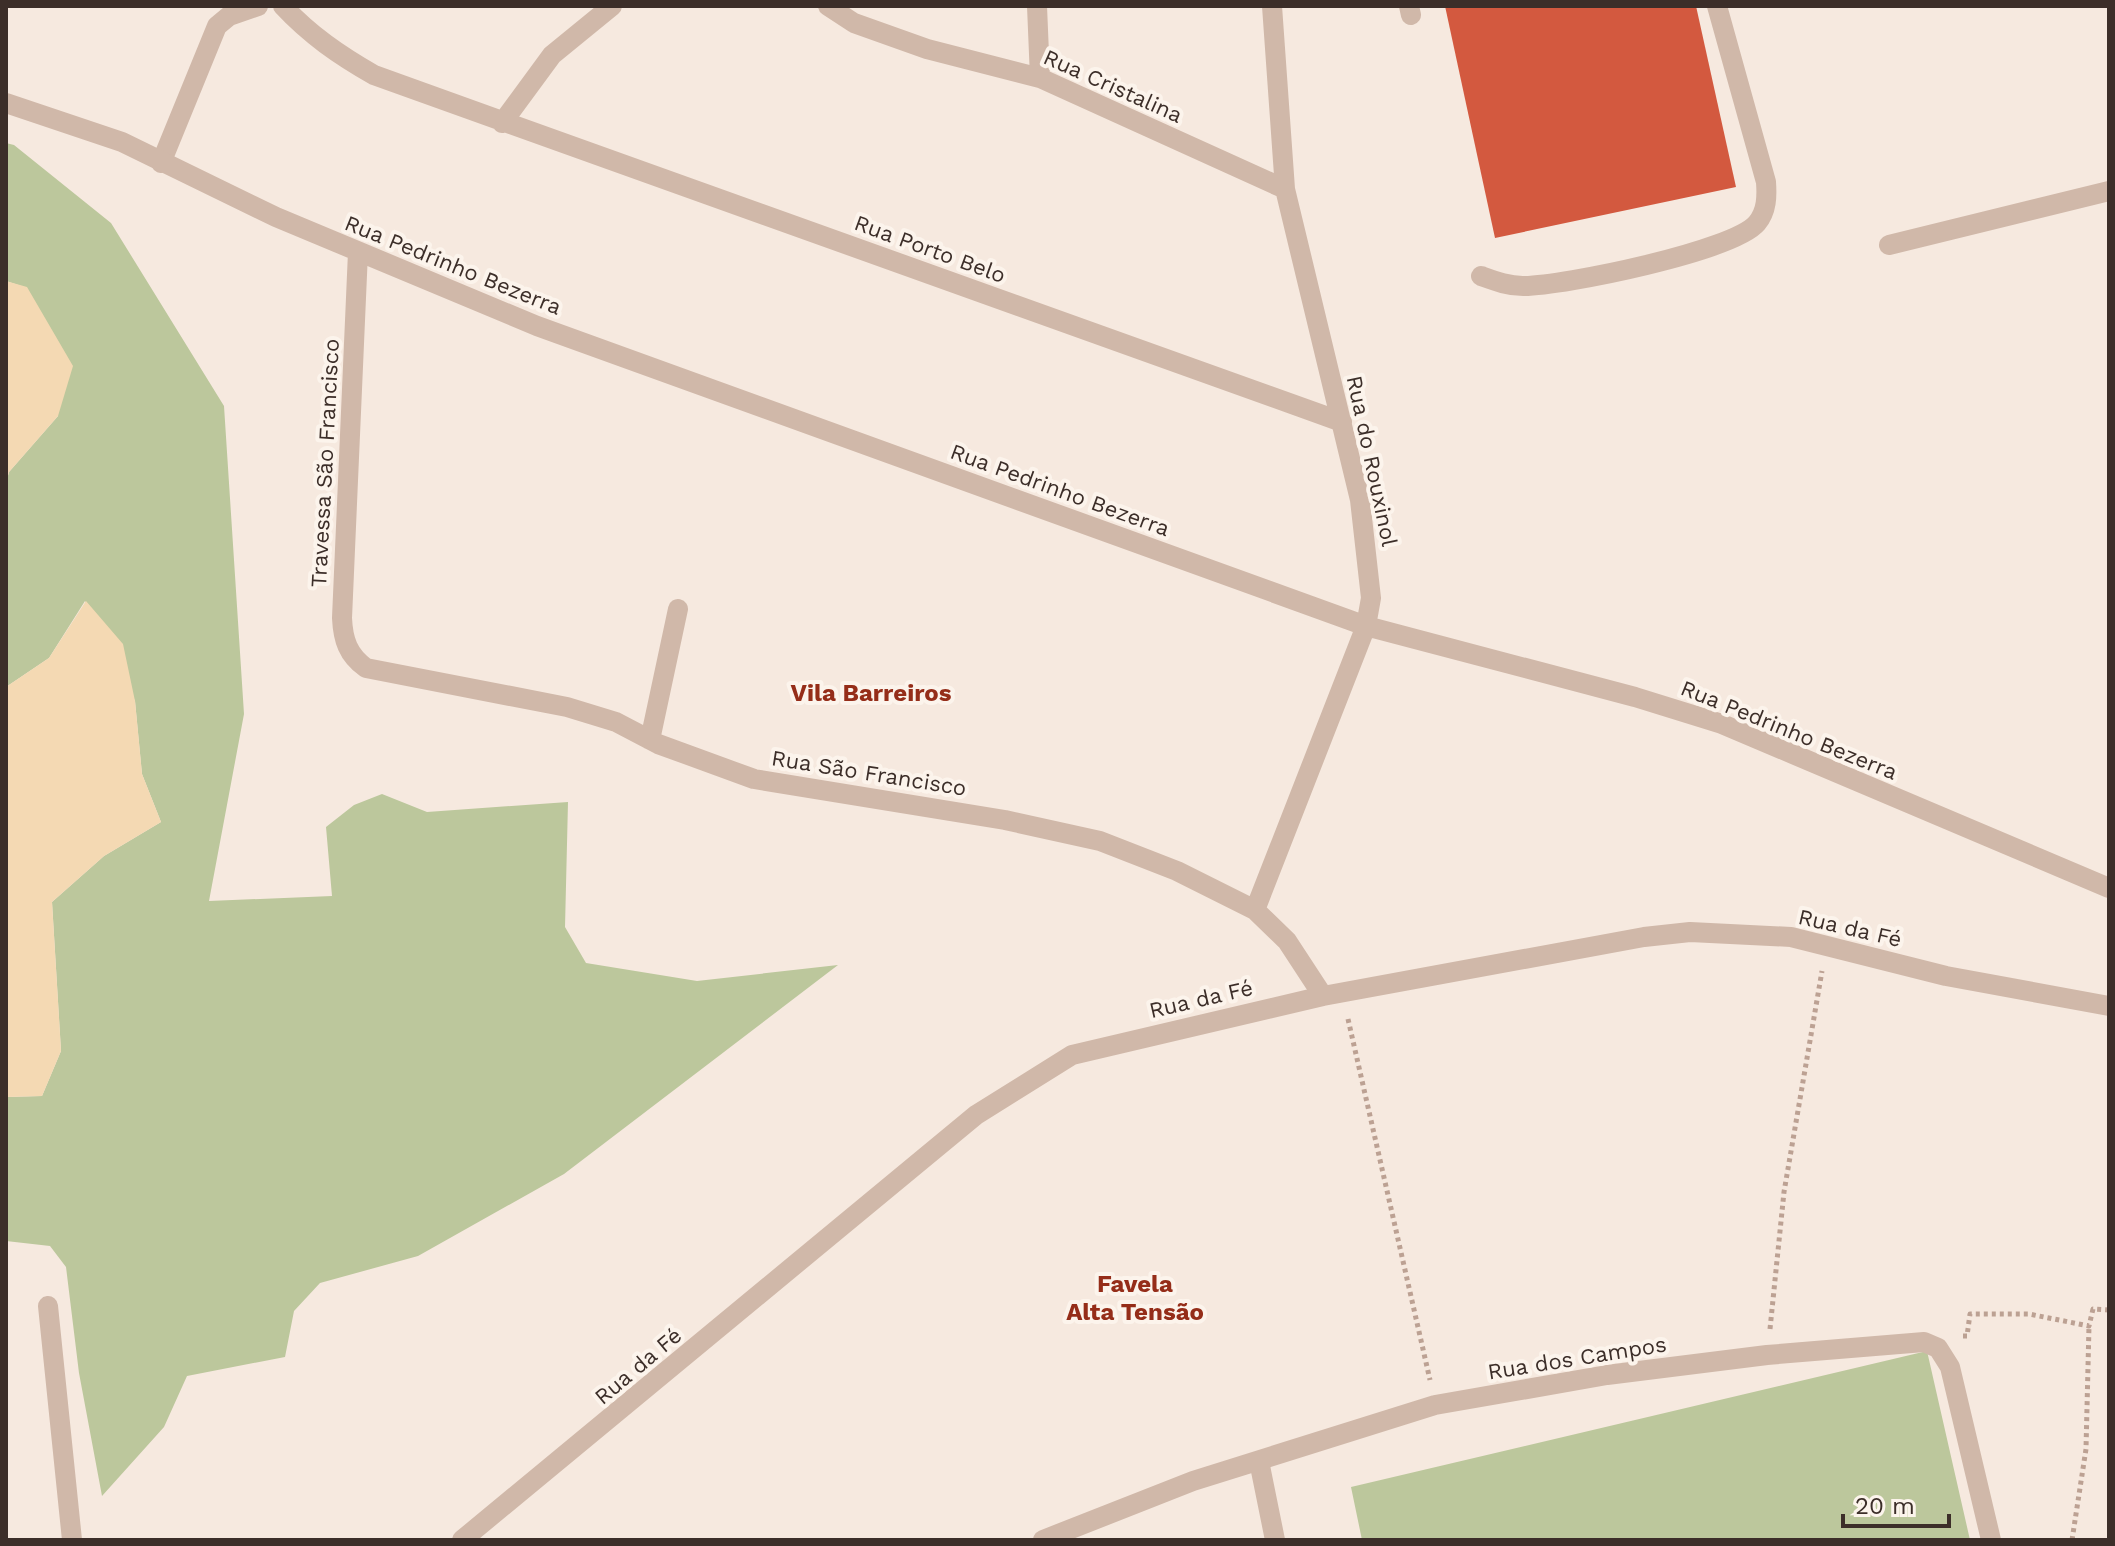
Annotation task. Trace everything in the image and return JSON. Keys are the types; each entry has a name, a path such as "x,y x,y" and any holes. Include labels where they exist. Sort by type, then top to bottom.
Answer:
{"street":[{"path":"161,163 217,26 229,16 258,6"},
{"name":"Rua Porto Belo","path":"283,6 316,38 374,75 1342,422"},
{"path":"502,123 552,55 612,6"},
{"name":"Rua Cristalina","path":"828,6 854,23 927,49 1040,78 1285,189"},
{"path":"1037,6 1040,78"},
{"name":"Rua do Rouxinol","path":"1255,910 1366,626 1371,598 1367,547 1342,422 1285,189 1272,6"},
{"path":"1481,276 1527,286 1573,278 1709,249 1739,236 1759,222 1767,199 1766,182 1717,6"},
{"name":"Rua Pedrinho Bezerra","path":"6,103 122,142 161,163 358,252 551,331 1366,626 1635,697 1722,724 2109,888"},
{"path":"1889,245 2109,191"},
{"name":"Travessa São Francisco","path":"358,252 342,618 345,643 366,668"},
{"path":"650,740 678,609"},
{"name":"Rua São Francisco","path":"366,668 567,707 616,722 705,764 754,779 1005,820 1100,841 1177,871 1255,910 1287,941 1332,994"},
{"name":"Rua da Fé","path":"462,1540 976,1115 1072,1055 1332,994 1675,934 1778,936 1946,976 2109,1006"},
{"path":"48,1306 72,1540"},
{"name":"Rua dos Campos","path":"1043,1540 1193,1481 1435,1405 1607,1375 1767,1355 1924,1342 1934,1344"},
{"path":"1934,1344 1950,1367 1991,1540"},
{"path":"1259,1461 1275,1540"}],"path":[{"path":"1767,1355 1784,1192 1826,946"},
{"path":"1332,994 1435,1405"},
{"path":"2072,1540 2086,1449 2089,1326 2093,1309 2109,1310"},
{"path":"1934,1344 1942,1336 1967,1336 1970,1314 2029,1314 2089,1326"}],"green space":[{"path":"6,143 14,145 111,223 224,406 244,714 209,901 332,896 326,827 354,805 382,794 427,812 568,802 565,927 586,963 697,981 838,965 564,1174 418,1256 320,1283 294,1311 285,1357 187,1376 164,1427 102,1496 79,1373 66,1267 50,1246 6,1241 6,1097 42,1096 61,1051 52,902 104,856 161,822 142,774 135,701 85,601 49,658 6,687 6,483 9,472 58,416 27,288 6,281"},
{"path":"1927,1351 1970,1540 1362,1540 1351,1487"}],"sand":[{"path":"6,281 27,287 73,366 58,416 9,472 6,483"},
{"path":"86,601 123,644 135,701 142,774 161,822 104,856 52,902 61,1051 42,1096 6,1097 6,687 49,658"}],"building":[{"path":"1445,6 1696,6 1736,187 1495,238"}],"district":[{"name":"Vila Barreiros","path":"871,693"},
{"name":"Favela Alta Tensão","path":"1135,1298"}]}
